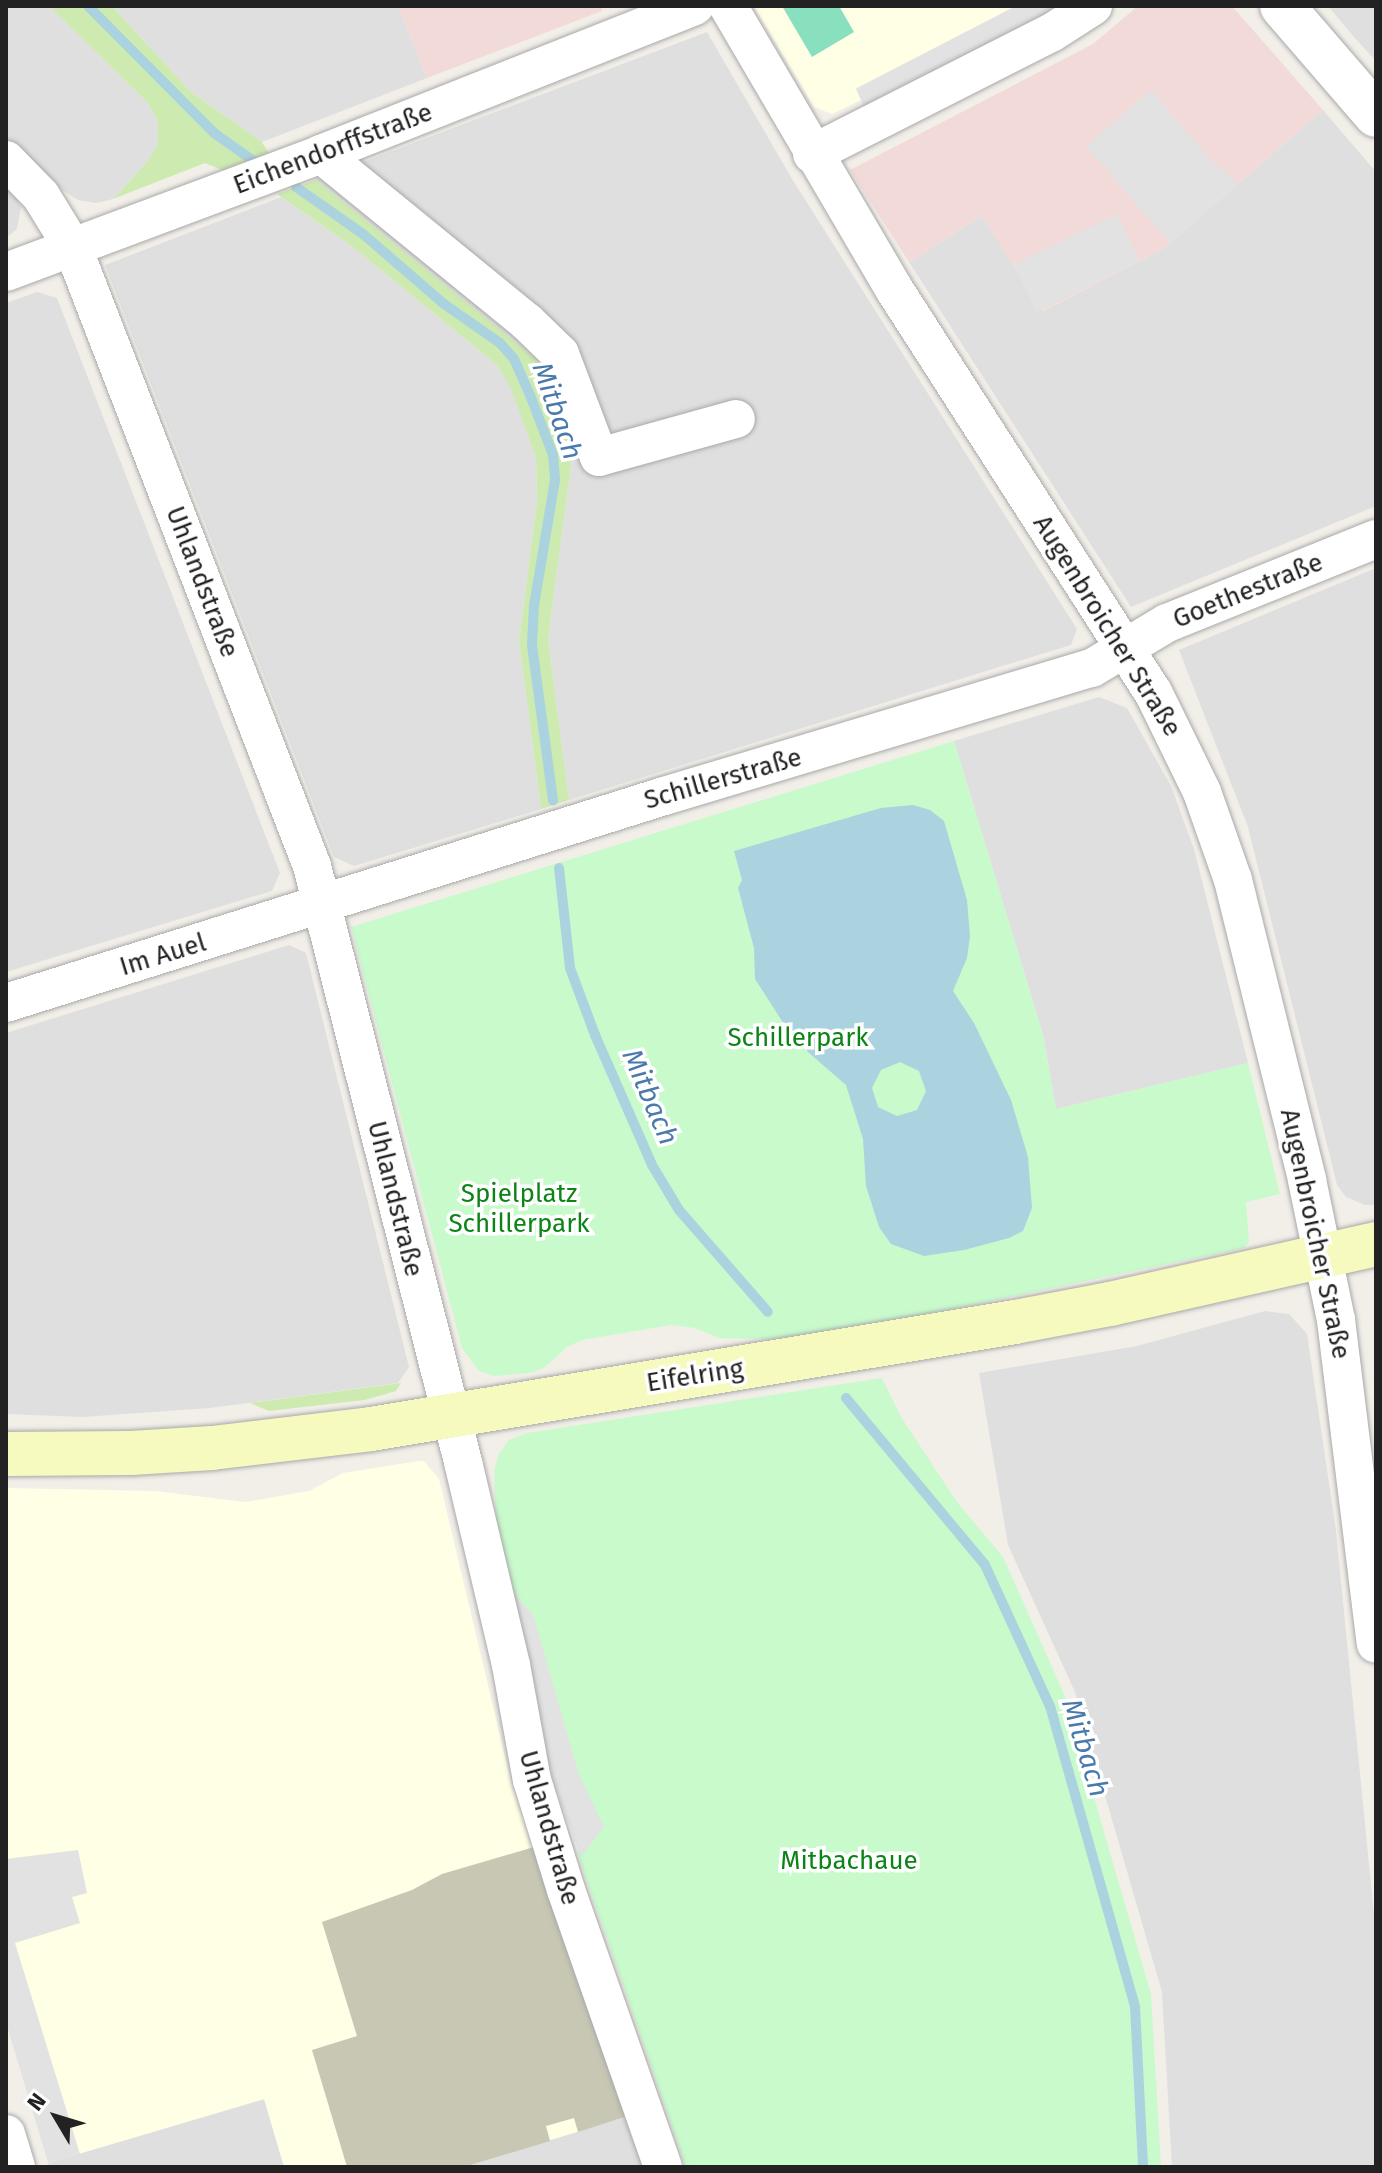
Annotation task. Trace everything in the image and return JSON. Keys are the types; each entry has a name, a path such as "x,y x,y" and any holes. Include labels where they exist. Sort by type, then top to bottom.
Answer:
{"main road":[{"name":"Eifelring","path":"6,1454 212,1448 317,1437 1015,1322 1376,1244"}],"street":[{"name":"Eichendorffstraße","path":"73,248 695,6"},
{"name":"Augenbroicher Straße","path":"728,6 812,154 1153,692 1218,831 1233,880 1299,1150 1338,1331 1376,1644"},
{"path":"812,154 1051,33 1093,6"},
{"path":"1282,6 1376,115"},
{"path":"321,154 554,348 569,372 599,457 736,419"},
{"path":"6,160 41,196 73,248 6,272"},
{"name":"Uhlandstraße","path":"73,248 312,866 511,1665 532,1780 566,1890 663,2167"},
{"name":"Goethestraße","path":"1125,651 1167,623 1376,539"},
{"name":"Schillerstraße","path":"320,905 664,796 1065,677 1092,668 1125,651"},
{"name":"Im Auel","path":"6,1003 320,905"},
{"path":"6,2134 16,2167"}],"shaded area":[{"path":"6,6 49,6 147,102 158,121 159,144 148,161 113,199 96,203 78,200 62,190 6,138"},
{"path":"112,6 398,6 427,78 262,142 191,92"},
{"path":"398,6 601,6 602,11 427,78"},
{"path":"754,6 1016,6 856,88 861,100 832,114 814,107"},
{"path":"1016,6 1070,6 866,111 856,89"},
{"path":"1138,6 1232,6 1323,110 1165,248 1042,311 982,216 909,262 850,170 1093,44"},
{"path":"1328,6 1376,6 1376,61 1354,37"},
{"path":"707,32 792,179 1077,629 1071,645 569,800 548,639 573,451 536,359 316,180"},
{"path":"1151,90 1219,169 1222,167 1238,185 1170,243 1086,146"},
{"path":"1323,110 1376,172 1376,506 1131,607 909,262 982,216 1043,311 1165,248"},
{"path":"6,183 21,207 17,229 6,238"},
{"path":"281,197 353,247 497,365 511,388 536,458 537,501 519,641 541,809 354,866 334,857 105,265"},
{"path":"1117,214 1140,261 1036,311 1014,264"},
{"path":"37,292 57,298 280,873 272,891 6,972 6,303"},
{"path":"1376,568 1376,1205 1365,1205 1346,1197 1337,1185 1248,827 1179,650"},
{"path":"1099,697 1127,708 1171,786 1194,849 1248,1063 1056,1109 1043,1035 954,741"},
{"path":"289,945 306,953 409,1367 398,1383 210,1408 82,1417 6,1414 6,1033"},
{"path":"1265,1311 1289,1314 1307,1334 1336,1531 1376,1935 1376,2167 1172,2167 1162,1992 1075,1692 1008,1545 979,1373 1137,1346"},
{"path":"424,1461 439,1479 510,1778 628,2116 464,2167 284,2167 264,2099 48,2163 6,2023 6,1488 155,1491 245,1502 309,1491 343,1473"},
{"path":"506,1575 520,1601 533,1614 578,1772 604,1827 581,1857 545,1758"},
{"path":"534,1847 628,2116 578,2132 574,2118 546,2126 550,2141 464,2167 347,2167 312,2050 357,2036 322,1922 412,1890 442,1874"},
{"path":"78,1850 87,1893 72,1897 80,1923 15,1943 80,2154 48,2163 6,2023 6,1859"},
{"path":"265,2099 284,2167 49,2167 48,2163"},
{"path":"628,2116 645,2167 464,2167"}],"green space":[{"path":"49,6 112,6 191,92 262,142 272,158 232,174 205,163 113,199 148,161 158,144 158,121 147,102"},
{"path":"782,6 839,6 854,32 812,57"},
{"path":"316,180 536,359 573,451 548,639 569,800 541,809 519,641 537,501 536,458 511,389 497,365 353,247 277,194"},
{"name":"Schillerpark","path":"954,741 1043,1035 1056,1109 1248,1063 1280,1194 1246,1202 1249,1242 1244,1248 804,1340 719,1338 695,1328 671,1325 582,1340 567,1347 544,1368 530,1373 494,1376 479,1371 462,1348 351,927"},
{"name":"Mitbachaue","path":"882,1378 901,1417 957,1502 1003,1557 1064,1694 1151,1994 1161,2167 686,2167 577,1852 595,1838 506,1575 497,1538 494,1471 499,1454 509,1440 527,1433"},
{"path":"401,1383 396,1391 365,1400 269,1411 250,1403"}],"water":[{"path":"913,805 930,810 944,821 967,900 970,936 967,958 953,991 974,1023 1011,1100 1028,1157 1032,1208 1023,1231 964,1250 924,1256 891,1244 879,1227 866,1186 863,1139 846,1085 809,1053 784,1024 755,979 754,948 738,888 742,880 734,851 881,808","holes":["900,1062 919,1071 926,1091 917,1110 897,1116 878,1107 872,1088 881,1070"]}],"waterway":[{"name":"Mitbach","path":"88,6 214,133 258,164"},
{"name":"Mitbach","path":"296,187 363,234 444,304 500,343 514,359 530,395 553,455 555,480 534,606 532,645 553,801"},
{"name":"Mitbach","path":"559,868 570,968 595,1035 652,1165 679,1210 768,1312"},
{"name":"Mitbach","path":"846,1398 985,1565 1050,1706 1135,2007 1143,2167"}],"park label":[{"name":"Spielplatz Schillerpark","path":"519,1209"}]}
